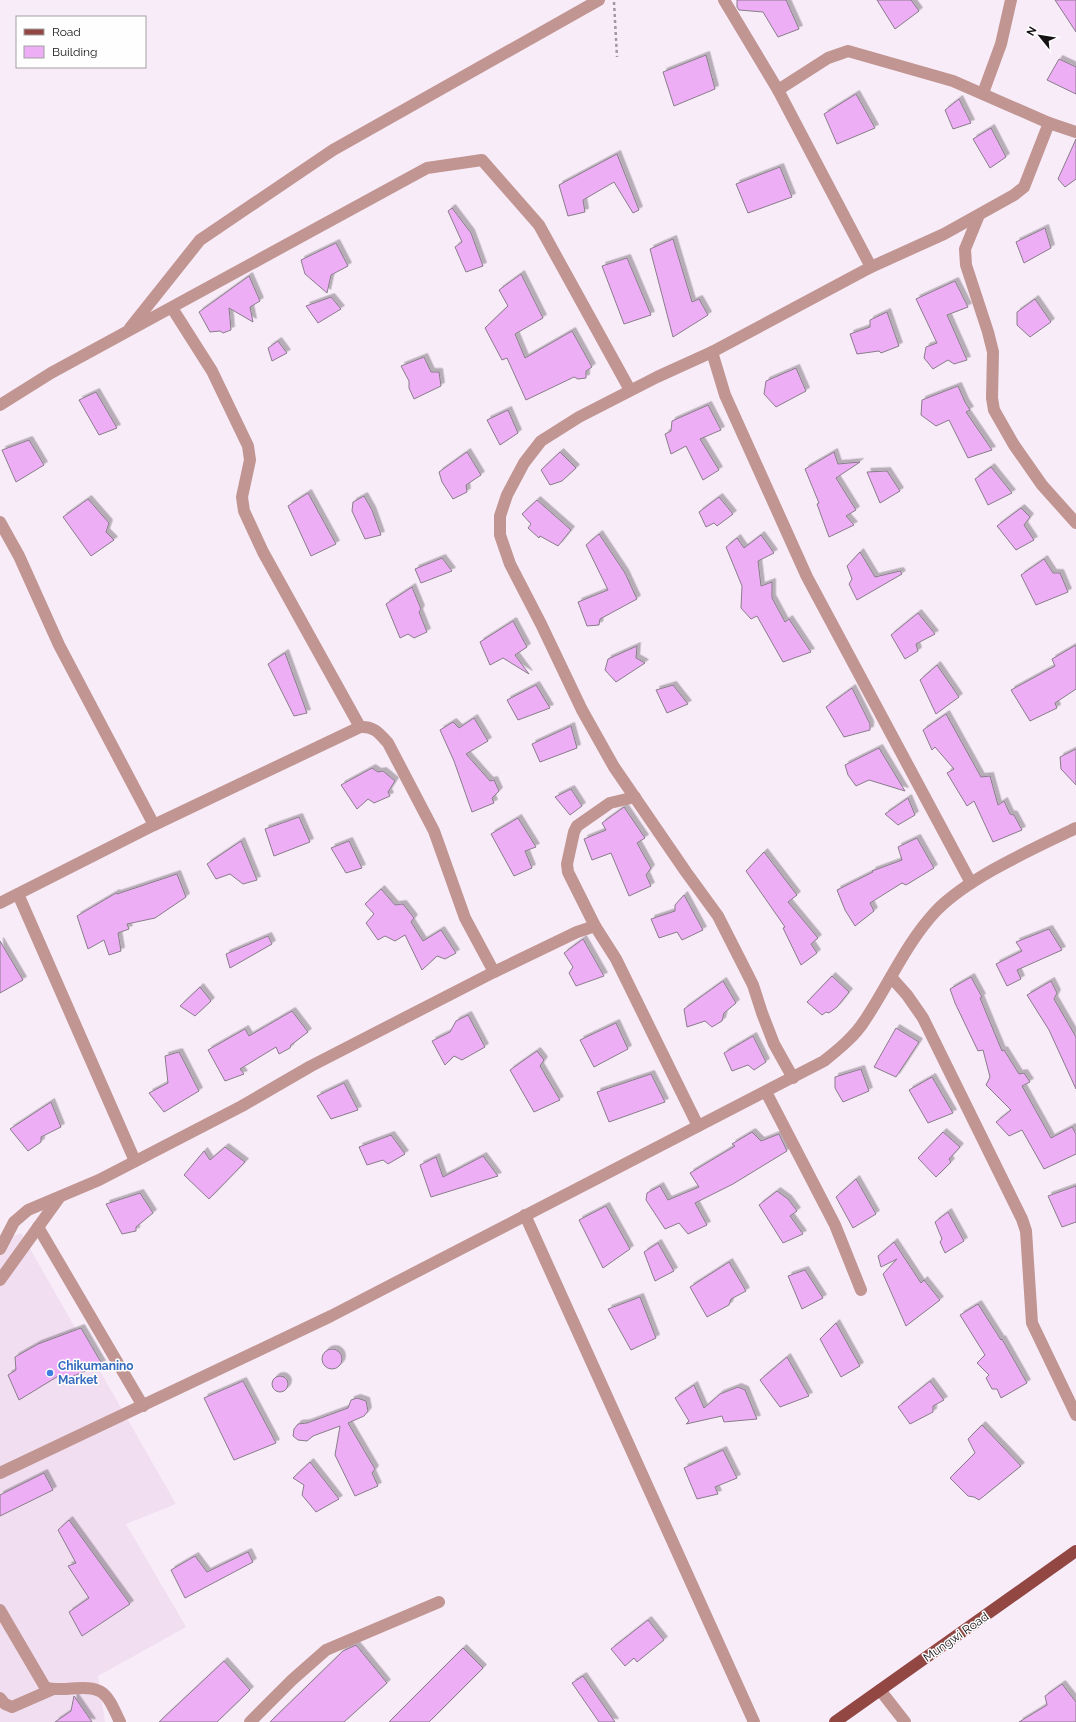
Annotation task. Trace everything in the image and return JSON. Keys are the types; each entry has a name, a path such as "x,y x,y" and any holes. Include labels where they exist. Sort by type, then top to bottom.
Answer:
{"main road":[{"name":"Mungwi Road","path":"835,1722 1076,1551"}],"street":[{"path":"127,332 200,240 333,150 599,0"},
{"path":"724,0 778,90 871,268"},
{"path":"983,93 1001,44 1011,0"},
{"path":"778,90 828,58 838,53 848,51 953,81 1049,123 1076,132"},
{"path":"793,1078 774,1044 753,985 718,916 614,767 582,710 541,624 510,564 500,535 500,516 507,495 524,463 541,440 579,417 630,390 712,352 871,268 944,234 1014,196 1024,187 1049,123"},
{"path":"0,405 51,373 427,168 482,160 539,225 630,390"},
{"path":"979,215 964,249 966,265 988,332 992,352 992,390 994,410 1014,445 1042,485 1076,523"},
{"path":"172,308 212,371 248,446 250,460 242,497 244,511 263,552 360,727"},
{"path":"712,352 725,395 807,577 971,883"},
{"path":"0,522 19,556 59,645 154,825"},
{"path":"0,902 154,825 360,727 369,726 388,743 434,831 465,918 494,972"},
{"path":"635,797 610,803 586,818 577,826 574,832 567,864 568,872 595,926 616,959 698,1126"},
{"path":"0,1473 331,1316 824,1061 843,1045 864,1022 912,941 936,911 971,883 1076,828"},
{"path":"18,894 135,1161"},
{"path":"0,1248 14,1222 28,1210 99,1180 242,1106 318,1063 494,972 576,932 595,926"},
{"path":"891,977 907,995 923,1018 1022,1219 1026,1231 1032,1324 1076,1415"},
{"path":"766,1092 835,1224 861,1290"},
{"path":"0,1280 59,1197"},
{"path":"525,1215 754,1722"},
{"path":"38,1227 143,1406"},
{"path":"250,1722 292,1680 326,1650 439,1602"},
{"path":"0,1610 39,1679 45,1687 51,1690"},
{"path":"0,1698 5,1704 12,1707 51,1690 90,1687 103,1692 112,1704 120,1722"},
{"path":"880,1690 905,1722"}],"path":[{"path":"613,0 617,57"}],"shaded area":[{"name":"Chikumanino Market","path":"21,1233 176,1504 126,1524 186,1627 98,1676 105,1722 0,1722 0,1242"}],"building":[{"path":"737,0 786,0 799,29 778,37 763,12 739,10 737,7"},
{"path":"877,0 911,0 919,11 895,29"},
{"path":"1055,0 1076,0 1076,32"},
{"path":"706,55 715,89 674,106 663,72"},
{"path":"1059,59 1076,67 1076,94 1047,80"},
{"path":"856,94 875,128 837,144 824,114"},
{"path":"959,99 971,123 953,129 945,110"},
{"path":"991,128 1006,157 990,168 973,139"},
{"path":"1076,139 1076,179 1065,187 1058,179"},
{"path":"617,154 639,210 633,213 614,182 583,200 585,212 568,216 559,185"},
{"path":"780,167 792,197 748,213 736,184"},
{"path":"452,208 471,233 483,266 466,272 455,247 462,242 448,211"},
{"path":"1045,228 1051,248 1024,263 1016,242"},
{"path":"673,239 692,302 699,299 708,315 673,337 650,249"},
{"path":"336,243 348,266 331,275 327,293 305,274 301,260"},
{"path":"627,258 651,315 624,324 602,266"},
{"path":"521,274 543,318 515,334 525,358 572,331 592,367 586,371 586,378 578,379 574,377 526,400 507,358 502,360 485,328 508,306 499,290"},
{"path":"249,276 260,301 250,307 253,322 229,308 231,330 223,333 220,331 210,332 199,312"},
{"path":"955,281 968,307 947,315 967,360 954,364 948,360 933,369 924,358 926,347 937,343 916,299"},
{"path":"331,297 341,309 318,323 306,306"},
{"path":"1035,299 1051,322 1030,337 1017,325 1017,312"},
{"path":"887,312 899,346 881,353 879,351 857,354 850,334 870,327 870,320"},
{"path":"278,341 287,353 272,361 268,348"},
{"path":"424,357 431,372 439,372 441,386 414,399 409,388 409,381 401,366"},
{"path":"796,368 806,391 776,407 764,394 766,381"},
{"path":"958,386 970,410 966,412 992,450 968,458 949,420 936,426 921,415 922,400"},
{"path":"96,392 117,428 99,435 79,400"},
{"path":"708,405 721,430 700,439 719,470 703,480 686,446 671,454 665,434 671,431 672,421"},
{"path":"508,410 518,433 500,445 487,420"},
{"path":"29,440 44,465 16,482 2,450"},
{"path":"467,452 481,475 466,485 467,492 453,499 442,482 439,472"},
{"path":"560,452 576,468 562,481 550,485 541,470"},
{"path":"834,452 838,464 860,462 836,478 856,510 846,516 854,525 829,537 817,504 819,503 805,469"},
{"path":"991,467 1012,493 988,505 975,479"},
{"path":"887,471 900,491 880,503 867,472"},
{"path":"308,493 336,544 311,556 288,506"},
{"path":"364,496 372,510 381,535 365,539 352,511 353,502"},
{"path":"719,497 733,514 717,526 714,523 706,527 699,512"},
{"path":"88,499 109,523 106,532 114,540 91,556 63,517"},
{"path":"537,500 571,530 558,546 540,536 539,538 528,528 531,524 522,514"},
{"path":"1021,508 1030,517 1024,525 1034,540 1016,550 997,526"},
{"path":"599,534 625,573 637,599 600,619 599,625 587,626 578,602 608,590 586,545"},
{"path":"761,535 774,553 758,561 761,586 772,582 772,598 785,622 789,619 811,652 783,662 757,616 751,619 741,608 742,586 726,547 737,538 744,548"},
{"path":"860,552 875,577 900,571 902,574 857,600 849,584 852,579 847,566"},
{"path":"442,558 452,571 421,583 415,569"},
{"path":"1044,559 1053,573 1060,573 1068,592 1036,605 1021,575"},
{"path":"412,587 421,609 419,612 427,632 414,638 408,634 400,638 386,604"},
{"path":"918,613 935,634 916,644 918,651 905,659 891,635"},
{"path":"513,621 527,647 515,655 529,674 503,658 490,665 480,642"},
{"path":"1076,645 1076,689 1055,703 1057,708 1030,721 1011,690 1055,666 1052,659"},
{"path":"637,646 636,658 645,663 616,682 605,670 608,659"},
{"path":"285,653 307,713 294,716 268,664"},
{"path":"937,665 959,697 936,714 920,680"},
{"path":"536,685 550,708 518,720 507,700"},
{"path":"673,685 688,704 667,713 656,690"},
{"path":"852,688 870,724 870,730 844,737 826,707"},
{"path":"946,714 981,777 990,776 998,805 1004,801 1010,814 1014,815 1022,830 993,842 974,801 967,806 947,773 954,769 935,747 932,750 923,730"},
{"path":"474,718 488,741 466,754 490,781 494,780 499,791 492,798 494,803 472,812 454,761 440,730 453,722 459,728"},
{"path":"571,726 577,748 540,762 532,744"},
{"path":"879,748 905,791 869,780 856,786 848,775 845,765"},
{"path":"1076,749 1076,785 1061,769 1060,757"},
{"path":"372,768 378,772 383,771 395,781 388,792 390,796 374,803 368,799 357,809 341,785"},
{"path":"571,789 582,806 570,815 555,797"},
{"path":"908,798 915,815 898,825 885,814"},
{"path":"624,807 645,838 637,843 651,868 646,875 651,886 629,896 611,853 592,860 584,839 606,830 602,823"},
{"path":"299,817 310,842 274,856 265,829"},
{"path":"518,818 536,847 525,851 532,868 514,876 491,834"},
{"path":"917,838 934,868 906,885 902,883 870,903 874,911 855,926 845,910 837,890 873,872 872,871 902,860 898,847"},
{"path":"241,841 257,880 243,884 230,874 216,879 207,864"},
{"path":"349,841 362,868 346,873 331,848"},
{"path":"764,852 797,895 788,902 818,938 811,944 817,953 801,965 783,928 785,927 746,871"},
{"path":"177,874 186,897 155,918 127,924 129,929 118,933 121,951 109,955 104,940 88,949 77,916 116,893 117,894"},
{"path":"381,889 395,905 403,904 414,918 411,922 423,941 441,930 456,953 445,959 437,956 422,970 405,935 395,941 385,936 378,940 366,923 374,914 365,904"},
{"path":"684,895 703,930 682,940 677,932 659,938 651,919 675,911 675,905"},
{"path":"1049,929 1062,950 1017,970 1021,979 1007,986 996,964 1022,951 1016,942"},
{"path":"268,936 272,944 230,968 226,954"},
{"path":"583,939 604,976 576,986 569,973 573,967 564,953"},
{"path":"0,941 23,980 0,993"},
{"path":"832,976 849,992 837,1007 829,1013 826,1012 822,1015 807,1002"},
{"path":"971,977 982,997 980,998 1002,1051 1004,1050 1019,1074 1024,1073 1030,1082 1022,1086 1051,1138 1072,1127 1076,1134 1076,1154 1044,1169 1022,1130 1009,1136 996,1122 1011,1110 986,1085 990,1077 983,1050 978,1051 955,1003 950,989"},
{"path":"723,981 736,1003 724,1013 722,1021 712,1027 705,1021 687,1027 684,1009"},
{"path":"1051,981 1057,993 1054,999 1076,1037 1076,1089 1049,1030 1027,995"},
{"path":"200,987 211,1001 195,1016 180,1006"},
{"path":"292,1011 308,1032 291,1045 290,1048 279,1054 276,1047 240,1069 244,1074 225,1081 208,1050 245,1029 249,1036"},
{"path":"468,1015 485,1047 462,1060 454,1056 445,1065 432,1041 450,1032 456,1021"},
{"path":"616,1023 628,1049 594,1067 580,1040"},
{"path":"896,1028 919,1042 896,1077 874,1067"},
{"path":"753,1036 766,1062 754,1070 748,1065 732,1071 724,1053"},
{"path":"537,1051 544,1060 540,1066 560,1100 534,1112 510,1070"},
{"path":"179,1052 199,1091 164,1112 149,1093 168,1083 165,1056"},
{"path":"861,1069 869,1091 843,1102 835,1088 835,1077"},
{"path":"651,1074 665,1102 609,1122 597,1092"},
{"path":"932,1077 953,1113 928,1123 909,1090"},
{"path":"344,1083 358,1110 331,1119 317,1096"},
{"path":"51,1102 61,1127 41,1137 41,1142 28,1151 10,1129"},
{"path":"752,1132 761,1141 779,1134 787,1151 733,1184 695,1203 707,1225 688,1234 679,1223 665,1229 646,1200 647,1193 660,1186 668,1200 699,1187 690,1173 735,1146 732,1144"},
{"path":"943,1132 960,1147 949,1159 951,1162 936,1177 918,1158"},
{"path":"391,1135 405,1154 388,1164 383,1160 367,1165 359,1147"},
{"path":"225,1147 245,1162 209,1199 184,1175 204,1151 210,1160"},
{"path":"483,1156 498,1176 431,1197 420,1165 436,1157 443,1177"},
{"path":"856,1179 876,1214 853,1228 836,1197"},
{"path":"1076,1186 1076,1222 1062,1227 1048,1196"},
{"path":"777,1191 788,1199 797,1211 790,1216 803,1234 783,1243 759,1205"},
{"path":"140,1193 153,1213 136,1227 136,1231 122,1234 106,1204"},
{"path":"606,1206 630,1249 603,1268 579,1220"},
{"path":"948,1212 964,1241 945,1253 940,1242 942,1239 935,1222"},
{"path":"894,1242 921,1283 924,1280 940,1300 906,1326 883,1274 897,1259 881,1267 878,1256"},
{"path":"658,1243 674,1271 655,1281 644,1252"},
{"path":"729,1262 746,1291 731,1299 729,1305 707,1317 690,1287"},
{"path":"805,1270 823,1298 802,1309 788,1276"},
{"path":"640,1297 656,1338 631,1350 608,1309"},
{"path":"978,1304 1001,1340 1002,1339 1027,1383 1001,1398 997,1389 992,1389 986,1378 989,1375 977,1363 985,1355 960,1315"},
{"path":"836,1323 860,1366 841,1377 820,1339"},
{"path":"81,1328 102,1364 62,1381 60,1375 19,1400 8,1375 16,1370 15,1357 38,1344"},
{"path":"332,1349 339,1352 342,1359 339,1366 332,1369 325,1366 322,1359 325,1352"},
{"path":"787,1357 809,1396 780,1407 760,1380"},
{"path":"280,1376 286,1378 288,1384 286,1390 280,1392 274,1390 272,1384 274,1378"},
{"path":"243,1381 276,1443 234,1460 204,1398"},
{"path":"930,1381 944,1400 933,1406 933,1412 910,1424 898,1407"},
{"path":"694,1385 704,1408 720,1394 738,1387 745,1390 757,1419 724,1422 722,1416 686,1424 689,1421 675,1398"},
{"path":"357,1398 366,1401 368,1411 364,1416 348,1423 375,1469 372,1473 378,1486 355,1496 335,1455 340,1426 313,1436 307,1441 298,1440 293,1436 294,1429 298,1424 307,1423 348,1408 351,1400"},
{"path":"982,1425 1021,1466 979,1500 968,1496 950,1478 975,1453 968,1439"},
{"path":"723,1450 737,1478 715,1487 718,1494 697,1499 684,1468"},
{"path":"310,1462 339,1499 316,1512 302,1495 304,1485 293,1478"},
{"path":"44,1473 53,1490 0,1516 0,1495"},
{"path":"69,1520 130,1604 82,1636 69,1612 89,1598 68,1566 76,1563 58,1530"},
{"path":"248,1552 253,1562 185,1598 171,1570 195,1556 207,1572"},
{"path":"648,1620 664,1640 637,1662 634,1658 625,1666 611,1649"},
{"path":"356,1645 387,1683 344,1722 270,1722 343,1651"},
{"path":"463,1648 483,1668 429,1722 389,1722"},
{"path":"224,1661 250,1690 217,1722 159,1722"},
{"path":"583,1676 615,1722 599,1722 572,1683"},
{"path":"1062,1684 1076,1702 1076,1722 1019,1722 1047,1705 1045,1696"},
{"path":"74,1696 92,1722 55,1722 71,1711"}],"place":[{"name":"Chikumanino Market","path":"50,1373"}]}
